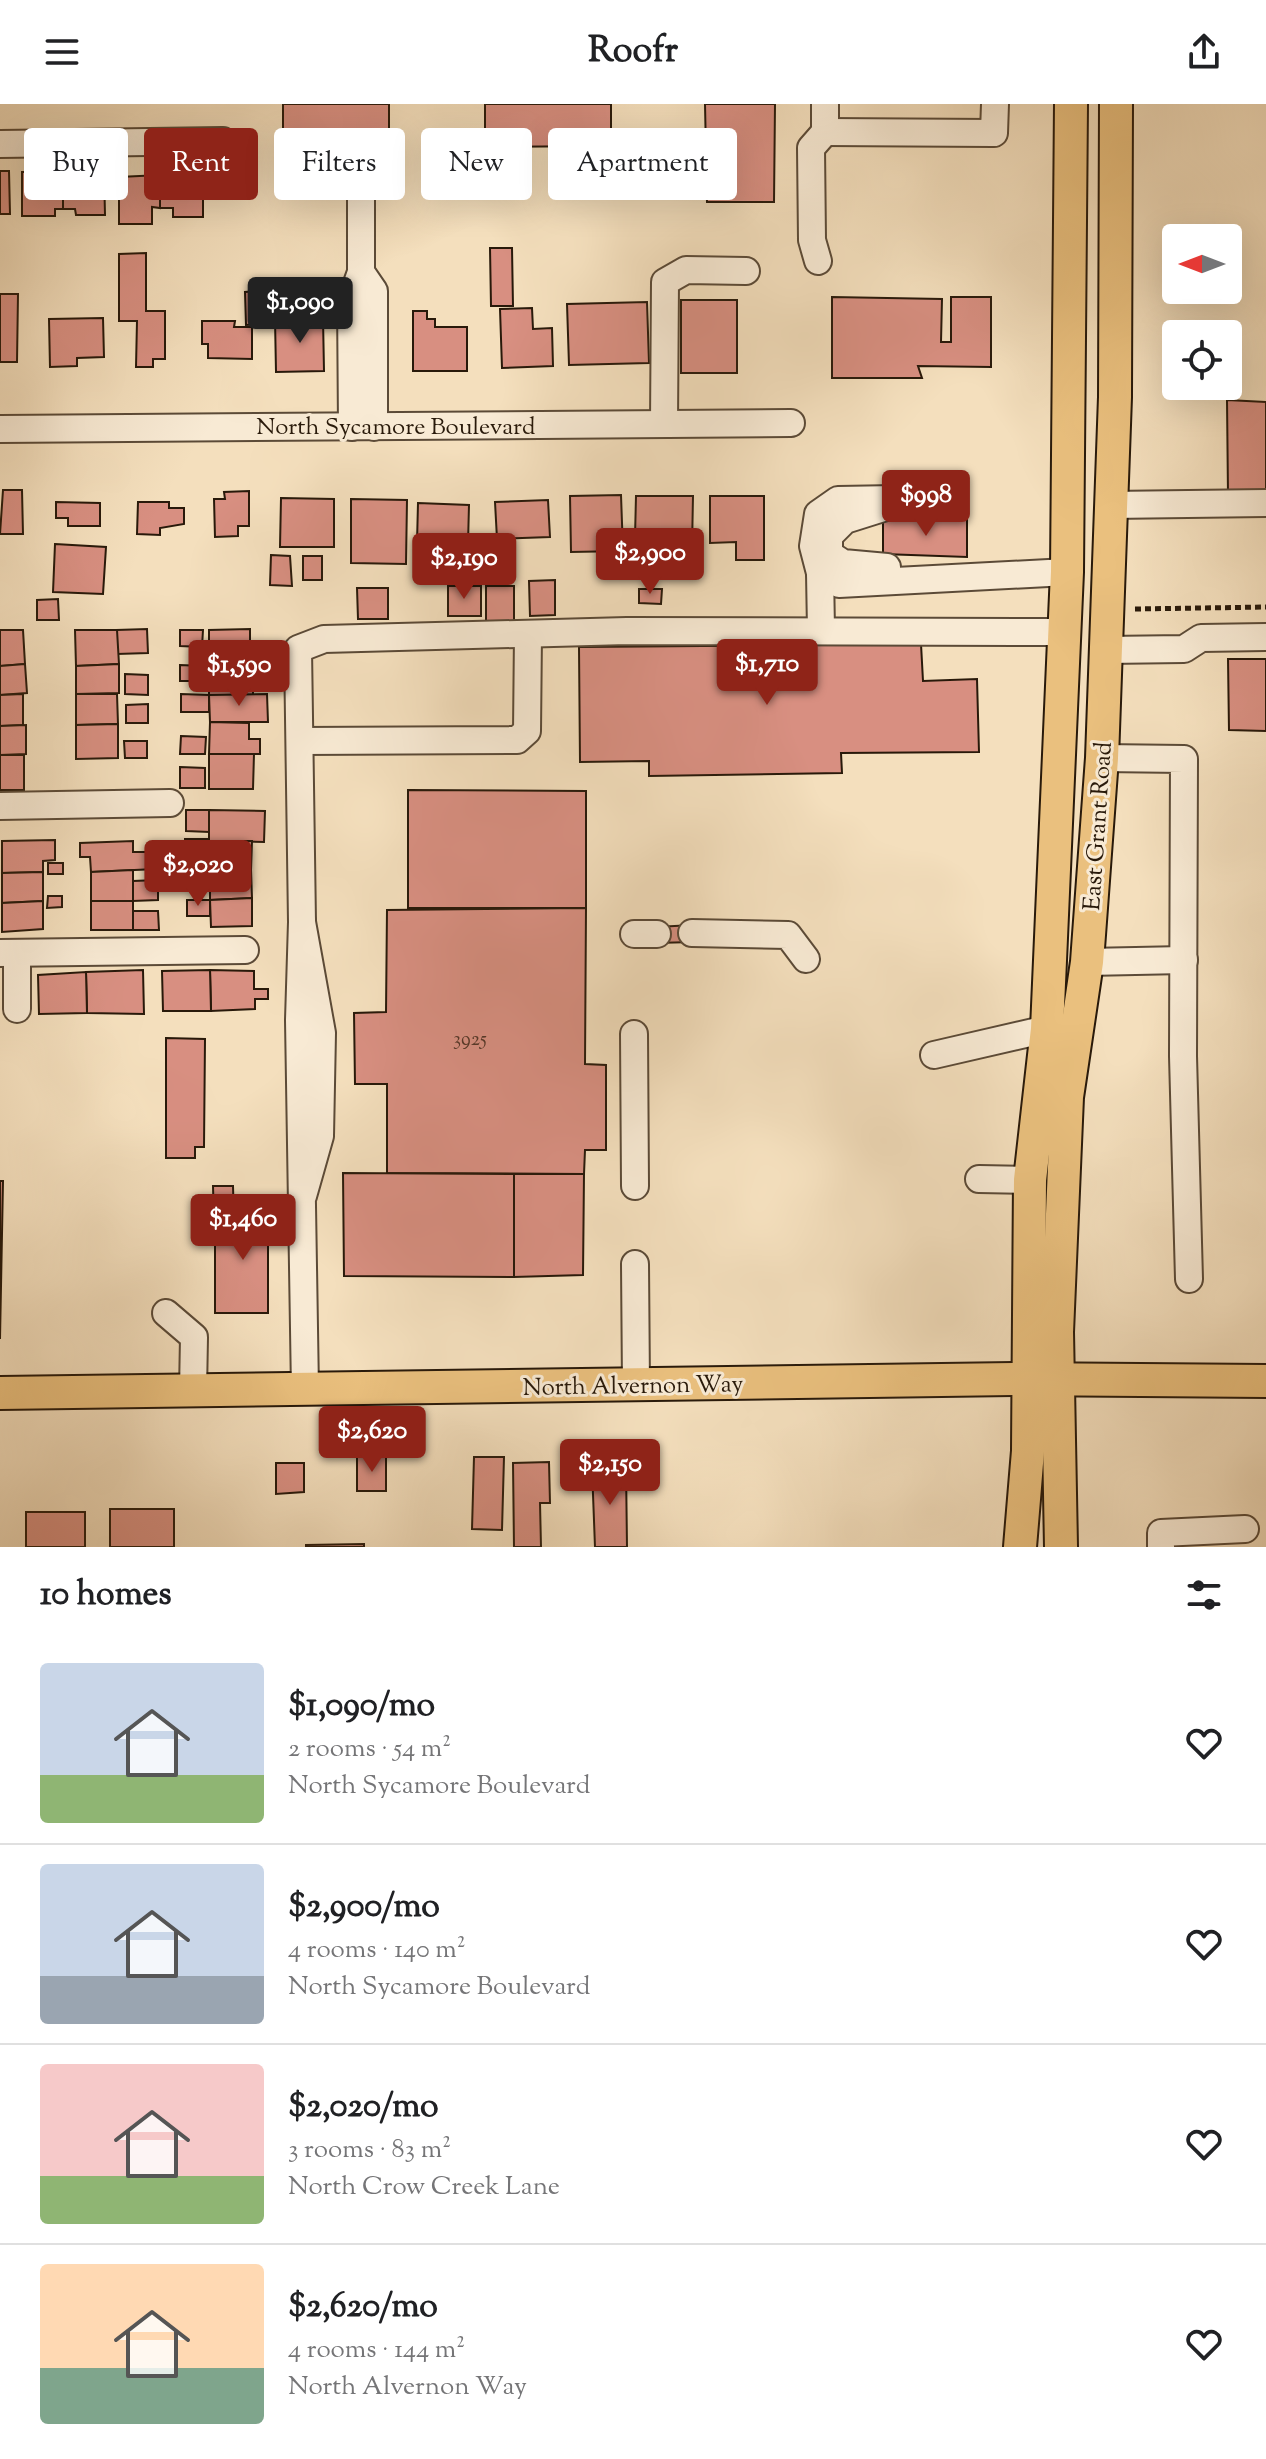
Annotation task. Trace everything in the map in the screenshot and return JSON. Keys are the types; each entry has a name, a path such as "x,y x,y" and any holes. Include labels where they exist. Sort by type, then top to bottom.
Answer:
{"main road":[{"name":"East Grant Road","path":"1061,1547 1044,1380 1030,1180 1047,1029 1067,572 1071,104"},
{"name":"East Grant Road","path":"1020,1547 1028,1451 1057,1332 1067,1097 1087,962 1102,758 1115,397 1116,104"},
{"name":"North Alvernon Way","path":"0,1393 1044,1380 1266,1381"}],"street":[{"path":"818,261 812,240 811,148 825,132 825,104"},
{"path":"825,132 994,133 995,104"},
{"path":"0,144 144,142"},
{"path":"361,200 361,272 374,291 363,427"},
{"path":"664,423 665,282 686,270 746,271"},
{"name":"North Sycamore Boulevard","path":"0,429 791,423"},
{"path":"821,630 820,573 813,546 818,514 838,500 954,498 878,508 845,520 829,536 829,554 843,563 861,566 960,568 990,578"},
{"path":"1110,505 1266,503"},
{"path":"820,573 839,584 1067,572"},
{"path":"305,1390 303,1196 320,1136 322,1033 302,922 298,649 324,639 528,634 821,630 1064,632"},
{"path":"300,741 517,740 527,731 528,634"},
{"path":"1106,650 1184,649 1201,638 1266,637"},
{"path":"1102,758 1184,759 1189,1279"},
{"path":"0,806 170,803"},
{"path":"692,933 788,935 806,959"},
{"path":"17,1009 9,953 245,950"},
{"path":"1087,962 1184,960"},
{"path":"934,1055 1047,1029"},
{"path":"634,1034 635,1186"},
{"path":"979,1179 1030,1180"},
{"path":"635,1264 636,1385"},
{"path":"166,1313 194,1337 193,1391"},
{"path":"1161,1547 1161,1533 1245,1529"}],"path":[{"path":"1107,609 1266,607"}],"building":[{"path":"283,104 389,104 389,128 283,128"},
{"path":"485,104 611,104 611,128 548,128 548,146 532,147 532,128 485,128"},
{"path":"705,104 775,104 774,202 707,202 737,200 737,128 705,128"},
{"path":"0,171 9,171 10,214 0,214"},
{"path":"24,172 24,200 63,200 63,209 55,209 55,216 22,216"},
{"path":"144,176 144,200 160,200 160,208 152,207 152,224 119,224 119,200 128,200 128,177"},
{"path":"63,200 105,200 105,215 76,215 75,209 63,209"},
{"path":"160,200 203,200 203,217 173,217 173,208 160,208"},
{"path":"490,248 512,248 513,306 491,306"},
{"path":"146,253 146,311 165,311 165,359 153,359 153,367 136,367 137,321 119,321 119,254"},
{"path":"262,291 263,324 246,325 245,292"},
{"path":"0,294 18,294 17,362 0,362"},
{"path":"832,297 942,299 941,342 951,342 951,297 991,297 991,367 918,366 922,378 832,378"},
{"path":"681,300 737,300 737,373 681,373"},
{"path":"647,302 649,363 569,365 567,304"},
{"path":"532,308 533,329 552,328 553,366 502,368 500,309"},
{"path":"413,311 427,311 427,319 435,319 435,327 467,327 467,371 413,371"},
{"path":"103,318 104,357 77,358 77,366 50,367 49,319"},
{"path":"323,318 324,371 276,372 275,319"},
{"path":"202,321 235,321 234,327 252,327 252,359 208,358 208,344 202,344"},
{"path":"1227,400 1266,402 1266,494 1228,495"},
{"path":"3,490 22,490 23,534 0,534"},
{"path":"249,491 249,526 238,526 238,536 215,537 214,499 225,499 224,492"},
{"path":"621,495 623,551 571,552 570,496"},
{"path":"636,496 693,496 692,548 653,551 653,538 635,537"},
{"path":"710,496 764,496 764,560 736,560 736,542 710,543"},
{"path":"281,498 334,499 334,547 280,547"},
{"path":"351,499 407,500 406,564 351,563"},
{"path":"548,500 550,537 497,539 495,502"},
{"path":"56,502 100,503 100,526 68,526 68,518 56,518"},
{"path":"138,502 169,502 169,508 184,508 184,524 160,528 160,535 137,534"},
{"path":"418,503 469,505 468,544 417,543"},
{"path":"967,519 967,557 883,554 883,520"},
{"path":"55,544 106,547 103,594 53,592"},
{"path":"271,555 290,556 292,586 270,585"},
{"path":"303,556 322,556 322,580 303,580"},
{"path":"555,580 555,615 530,616 529,581"},
{"path":"448,586 481,586 481,616 448,616"},
{"path":"486,586 514,586 514,621 486,621"},
{"path":"357,588 388,588 388,619 358,619"},
{"path":"639,589 662,589 661,604 639,603"},
{"path":"58,599 59,620 37,620 37,600"},
{"path":"147,629 148,653 117,654 117,630"},
{"path":"250,629 250,665 209,665 209,630"},
{"path":"0,630 23,630 25,664 0,666"},
{"path":"75,630 117,630 119,664 76,666"},
{"path":"180,630 203,630 202,647 180,646"},
{"path":"921,644 923,681 977,679 979,752 841,753 842,773 649,776 649,761 580,762 579,647"},
{"path":"1228,659 1266,659 1266,731 1229,730"},
{"path":"25,664 27,693 0,695 0,666"},
{"path":"119,664 119,693 76,694 76,666"},
{"path":"180,665 203,666 204,681 180,681"},
{"path":"209,665 253,665 253,695 209,695"},
{"path":"125,674 148,675 148,695 125,694"},
{"path":"23,694 23,725 0,726 0,695"},
{"path":"76,694 117,694 118,724 76,725"},
{"path":"181,694 209,695 209,712 181,712"},
{"path":"267,694 268,722 210,722 209,695"},
{"path":"148,704 148,723 126,723 126,705"},
{"path":"210,722 249,723 249,739 260,739 260,754 209,754"},
{"path":"118,724 118,758 76,759 76,725"},
{"path":"26,725 26,754 0,755 0,726"},
{"path":"181,736 206,737 205,754 180,754"},
{"path":"124,741 147,741 147,758 125,758"},
{"path":"209,754 254,754 253,789 209,789"},
{"path":"0,755 24,755 24,790 0,790"},
{"path":"180,767 205,768 205,788 180,788"},
{"path":"408,790 586,791 586,908 408,908"},
{"path":"186,810 209,810 209,832 186,831"},
{"path":"209,810 265,811 264,842 209,841"},
{"path":"185,839 209,839 209,861 185,860"},
{"path":"55,840 55,860 43,861 43,872 2,873 2,841"},
{"path":"133,841 133,852 156,852 156,869 91,872 90,857 80,857 80,843"},
{"path":"209,841 252,841 251,870 209,870"},
{"path":"48,863 63,863 63,874 48,874"},
{"path":"209,868 210,889 187,889 187,869"},
{"path":"133,870 133,901 91,901 91,872"},
{"path":"210,870 251,870 252,898 210,900"},
{"path":"43,872 43,901 2,903 2,873"},
{"path":"158,880 158,900 133,901 133,881"},
{"path":"48,896 62,896 62,907 47,908"},
{"path":"252,898 252,926 211,927 210,900"},
{"path":"187,900 210,900 210,916 187,916"},
{"path":"43,901 43,929 2,932 2,903"},
{"path":"91,901 133,901 133,930 91,930"},
{"path":"586,908 585,1064 606,1065 606,1150 585,1150 584,1174 387,1173 387,1084 355,1084 354,1013 386,1012 387,910"},
{"path":"133,911 158,911 159,930 133,930"},
{"path":"692,925 693,942 656,943 657,927"},
{"path":"143,970 144,1014 87,1013 86,972"},
{"path":"210,970 254,971 254,989 268,989 268,999 255,999 255,1009 211,1011"},
{"path":"210,970 211,1011 163,1011 162,971"},
{"path":"86,972 87,1013 39,1014 38,975"},
{"path":"166,1038 205,1039 204,1147 195,1147 195,1158 166,1158"},
{"path":"343,1173 514,1174 514,1277 344,1276"},
{"path":"514,1174 584,1174 583,1275 514,1277"},
{"path":"0,1181 3,1181 0,1339"},
{"path":"213,1186 233,1186 234,1222 214,1223"},
{"path":"245,1200 268,1200 268,1313 215,1313 215,1226 236,1226 236,1218 245,1218"},
{"path":"357,1457 386,1457 386,1491 357,1491"},
{"path":"474,1457 504,1457 502,1530 472,1529"},
{"path":"549,1462 550,1503 540,1503 541,1547 514,1547 513,1463"},
{"path":"276,1463 304,1463 304,1492 276,1494"},
{"path":"626,1467 627,1547 595,1547 592,1468"},
{"path":"110,1509 174,1509 174,1547 110,1547"},
{"path":"26,1512 85,1512 85,1547 26,1547"},
{"path":"364,1544 364,1547 306,1547 306,1545"}]}
